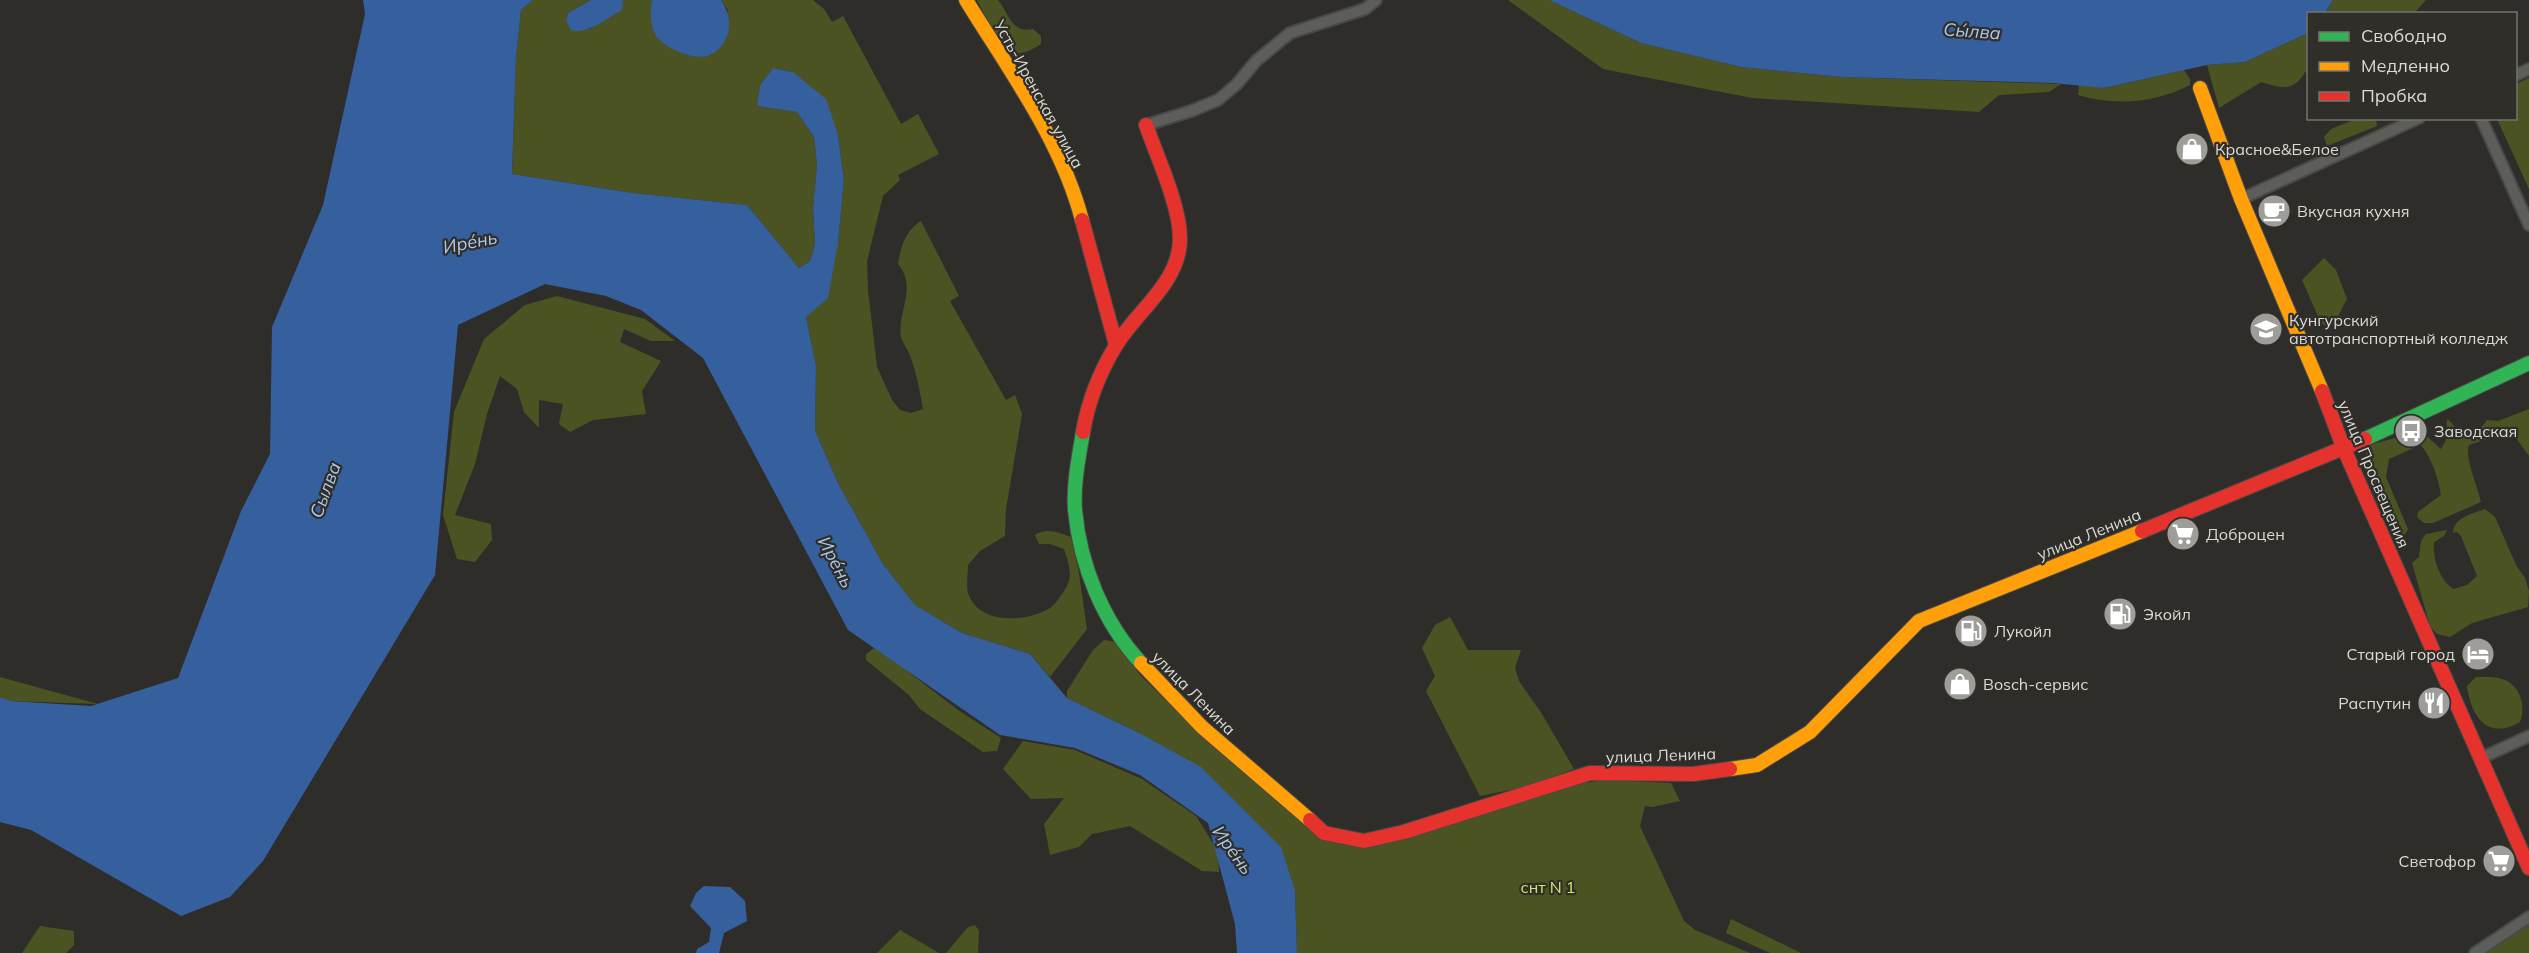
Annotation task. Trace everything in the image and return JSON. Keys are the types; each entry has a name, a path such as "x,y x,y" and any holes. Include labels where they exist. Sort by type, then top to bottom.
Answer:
{"street":[{"name":"Усть-Иренская улица","path":"966,0 1036,114 1074,190 1116,345"},
{"path":"1146,124 1191,111 1218,100 1237,84 1256,61 1290,33 1365,9 1376,0"},
{"name":"улица Просвещения","path":"2200,88 2241,199 2308,354 2344,449 2529,868"},
{"path":"2241,199 2415,120"},
{"path":"2482,120 2529,225"},
{"name":"улица Ленина","path":"1146,124 1177,215 1180,229 1179,252 1168,279 1116,345 1098,381 1085,421 1079,454 1075,507 1079,540 1089,576 1110,623 1138,661 1202,727 1324,833 1364,841 1404,832 1590,773 1693,774 1757,765 1810,732 1919,621 2344,449 2529,363"},
{"path":"2481,758 2529,736"},
{"path":"2475,953 2529,917"}],"green space":[{"path":"533,0 591,0 568,13 566,21 571,29 590,29 623,3 623,0 652,0 651,20 687,55 711,55 728,10 721,0 813,0 824,9 832,22 843,16 901,124 918,114 939,154 898,175 900,180 883,196 867,261 877,367 892,400 900,410 911,413 923,409 913,364 901,337 907,291 904,273 898,264 905,240 911,229 921,221 959,296 950,301 1006,400 1015,395 1022,414 1006,509 1005,536 980,551 968,565 967,590 974,604 993,616 1005,618 1029,616 1050,608 1068,584 1069,565 1064,549 1050,544 1039,544 1035,535 1048,531 1071,537 1087,629 1050,677 1030,654 962,633 915,605 883,564 839,485 815,431 816,366 806,317 838,243 844,180 838,135 793,72 773,68 760,85 757,106 797,112 814,137 817,165 813,208 815,244 810,261 799,268 747,205 633,193 512,174 516,58 521,10"},
{"path":"977,0 998,0 1015,25 1026,30 1033,29 1041,36 1041,44 1021,53 1006,50 1001,46"},
{"path":"1508,0 1549,0 1641,43 1741,67 1841,77 2061,84 2049,92 1999,95 1979,112 1752,98 1603,69"},
{"path":"2333,0 2426,0 2415,12 2326,12"},
{"path":"2307,33 2307,73 2305,72 2296,83 2281,87 2261,82 2219,108 2207,65 2245,62"},
{"path":"2184,70 2190,79 2190,85 2163,96 2135,101 2106,101 2078,95 2079,85 2105,88"},
{"path":"2529,78 2529,189 2497,120 2517,120 2517,84"},
{"path":"2354,120 2376,120 2377,126 2327,146 2324,137 2331,129"},
{"path":"2324,258 2336,270 2347,299 2334,324 2327,327 2321,323 2302,280"},
{"path":"557,296 645,319 675,341 651,341 624,329 620,342 661,361 642,391 646,414 593,420 570,432 559,424 563,404 539,400 539,428 524,412 517,389 500,376 487,414 475,464 455,515 491,524 492,540 475,562 457,559 443,515 454,412 484,339 525,305"},
{"path":"2529,409 2529,456 2511,431 2469,445 2468,457 2481,502 2433,523 2424,523 2417,517 2418,512 2441,495 2434,468 2425,450 2421,445 2389,459 2386,477 2408,529 2405,535 2395,532 2366,465 2366,453 2373,444 2421,431 2441,449 2446,440 2447,419 2461,433 2470,434 2478,430 2487,420 2498,421"},
{"path":"2485,509 2495,517 2516,565 2525,578 2529,591 2528,607 2472,623 2450,637 2437,634 2430,626 2412,563 2419,557 2421,541 2426,534 2447,530 2444,536 2434,542 2434,555 2438,568 2445,581 2454,589 2467,585 2477,576 2461,536 2457,532 2453,533 2454,528 2464,517"},
{"path":"1450,617 1468,650 1521,650 1515,668 1519,681 1542,714 1574,769 1525,787 1480,796 1426,691 1435,676 1422,648 1435,625"},
{"name":"снт N 1","path":"1104,640 1117,642 1140,675 1206,740 1280,803 1361,846 1571,785 1604,780 1671,783 1680,801 1652,807 1645,806 1640,826 1684,921 1695,930 1750,953 1297,953 1295,891 1137,732 1067,698 1067,691 1093,650"},
{"path":"876,647 958,710 1001,738 997,751 983,752 920,709 909,695 866,660 866,654"},
{"path":"0,677 98,704 9,701 0,697"},
{"path":"2476,677 2502,679 2515,687 2522,704 2520,722 2498,729 2490,727 2477,716 2472,707 2467,686"},
{"path":"1023,741 1075,750 1142,779 1196,816 1218,851 1219,872 1202,871 1130,826 1092,834 1079,847 1050,855 1044,824 1064,798 1031,799 1003,769"},
{"path":"1731,919 1801,953 1770,953 1726,933"},
{"path":"2529,920 2529,953 2481,953"},
{"path":"975,925 979,931 978,953 946,953 968,927"},
{"path":"40,926 74,931 74,945 66,953 22,953"},
{"path":"900,930 939,953 877,953"}],"water":[{"path":"363,0 533,0 521,10 516,58 512,174 633,193 747,205 799,268 810,261 815,244 813,208 817,165 814,137 797,112 757,106 760,85 773,68 793,72 826,99 838,135 844,180 838,243 828,298 806,317 816,366 815,431 839,485 883,564 915,605 962,633 1030,654 1067,698 1137,732 1201,767 1281,847 1295,891 1297,953 1237,953 1235,924 1208,823 1140,775 1075,748 1000,735 848,630 703,358 641,310 606,296 545,284 458,325 435,575 263,861 230,897 181,916 31,830 0,822 0,697 10,701 91,706 178,678 241,511 270,454 272,327 323,205 365,14"},
{"path":"591,0 623,0 622,10 591,28 571,30 566,21 568,13"},
{"path":"652,0 721,0 728,15 727,38 717,50 704,57 681,53 673,49 656,36 651,14"},
{"name":"Сы́лва","path":"1549,0 2333,0 2326,12 2307,12 2307,33 2245,62 2207,65 2104,88 2053,83 1841,77 1741,67 1641,43"},
{"path":"704,886 730,887 745,901 747,921 724,933 719,953 696,953 697,949 709,942 711,928 690,906 696,893"}],"traffic: fast":[{"path":"2365,439 2529,363"},
{"path":"1083,432 1075,491 1075,510 1082,551 1096,592 1115,630 1141,663"}],"traffic: slow":[{"path":"966,0 1016,79 1047,134 1073,190 1082,220"},
{"path":"2200,88 2241,199 2322,391"},
{"path":"1730,769 1757,765 1810,732 1919,621 2142,531"},
{"path":"1141,663 1202,727 1310,820"}],"traffic: jam":[{"path":"1083,432 1091,399 1110,357 1124,334 1165,283 1178,255 1180,239 1176,211 1146,125"},
{"path":"1082,220 1116,345"},
{"path":"2322,391 2344,449 2529,868"},
{"path":"2142,531 2365,439"},
{"path":"1310,820 1324,833 1364,841 1404,832 1590,773 1693,774 1730,769"}],"place":[{"name":"Красное&Белое","path":"2192,149"},
{"name":"Вкусная кухня","path":"2274,211"},
{"name":"Кунгурский автотранспортный колледж","path":"2266,329"},
{"name":"Заводская","path":"2411,431"},
{"name":"Доброцен","path":"2183,534"},
{"name":"Экойл","path":"2120,614"},
{"name":"Лукойл","path":"1971,631"},
{"name":"Старый город","path":"2478,654"},
{"name":"Bosch-сервис","path":"1960,684"},
{"name":"Распутин","path":"2434,703"},
{"name":"Светофор","path":"2499,861"}],"water label":[{"name":"Ире́нь","path":"470,242"},
{"name":"Сылва","path":"325,490"},
{"name":"Ире́нь","path":"836,562"},
{"name":"Ире́нь","path":"1233,850"}]}
